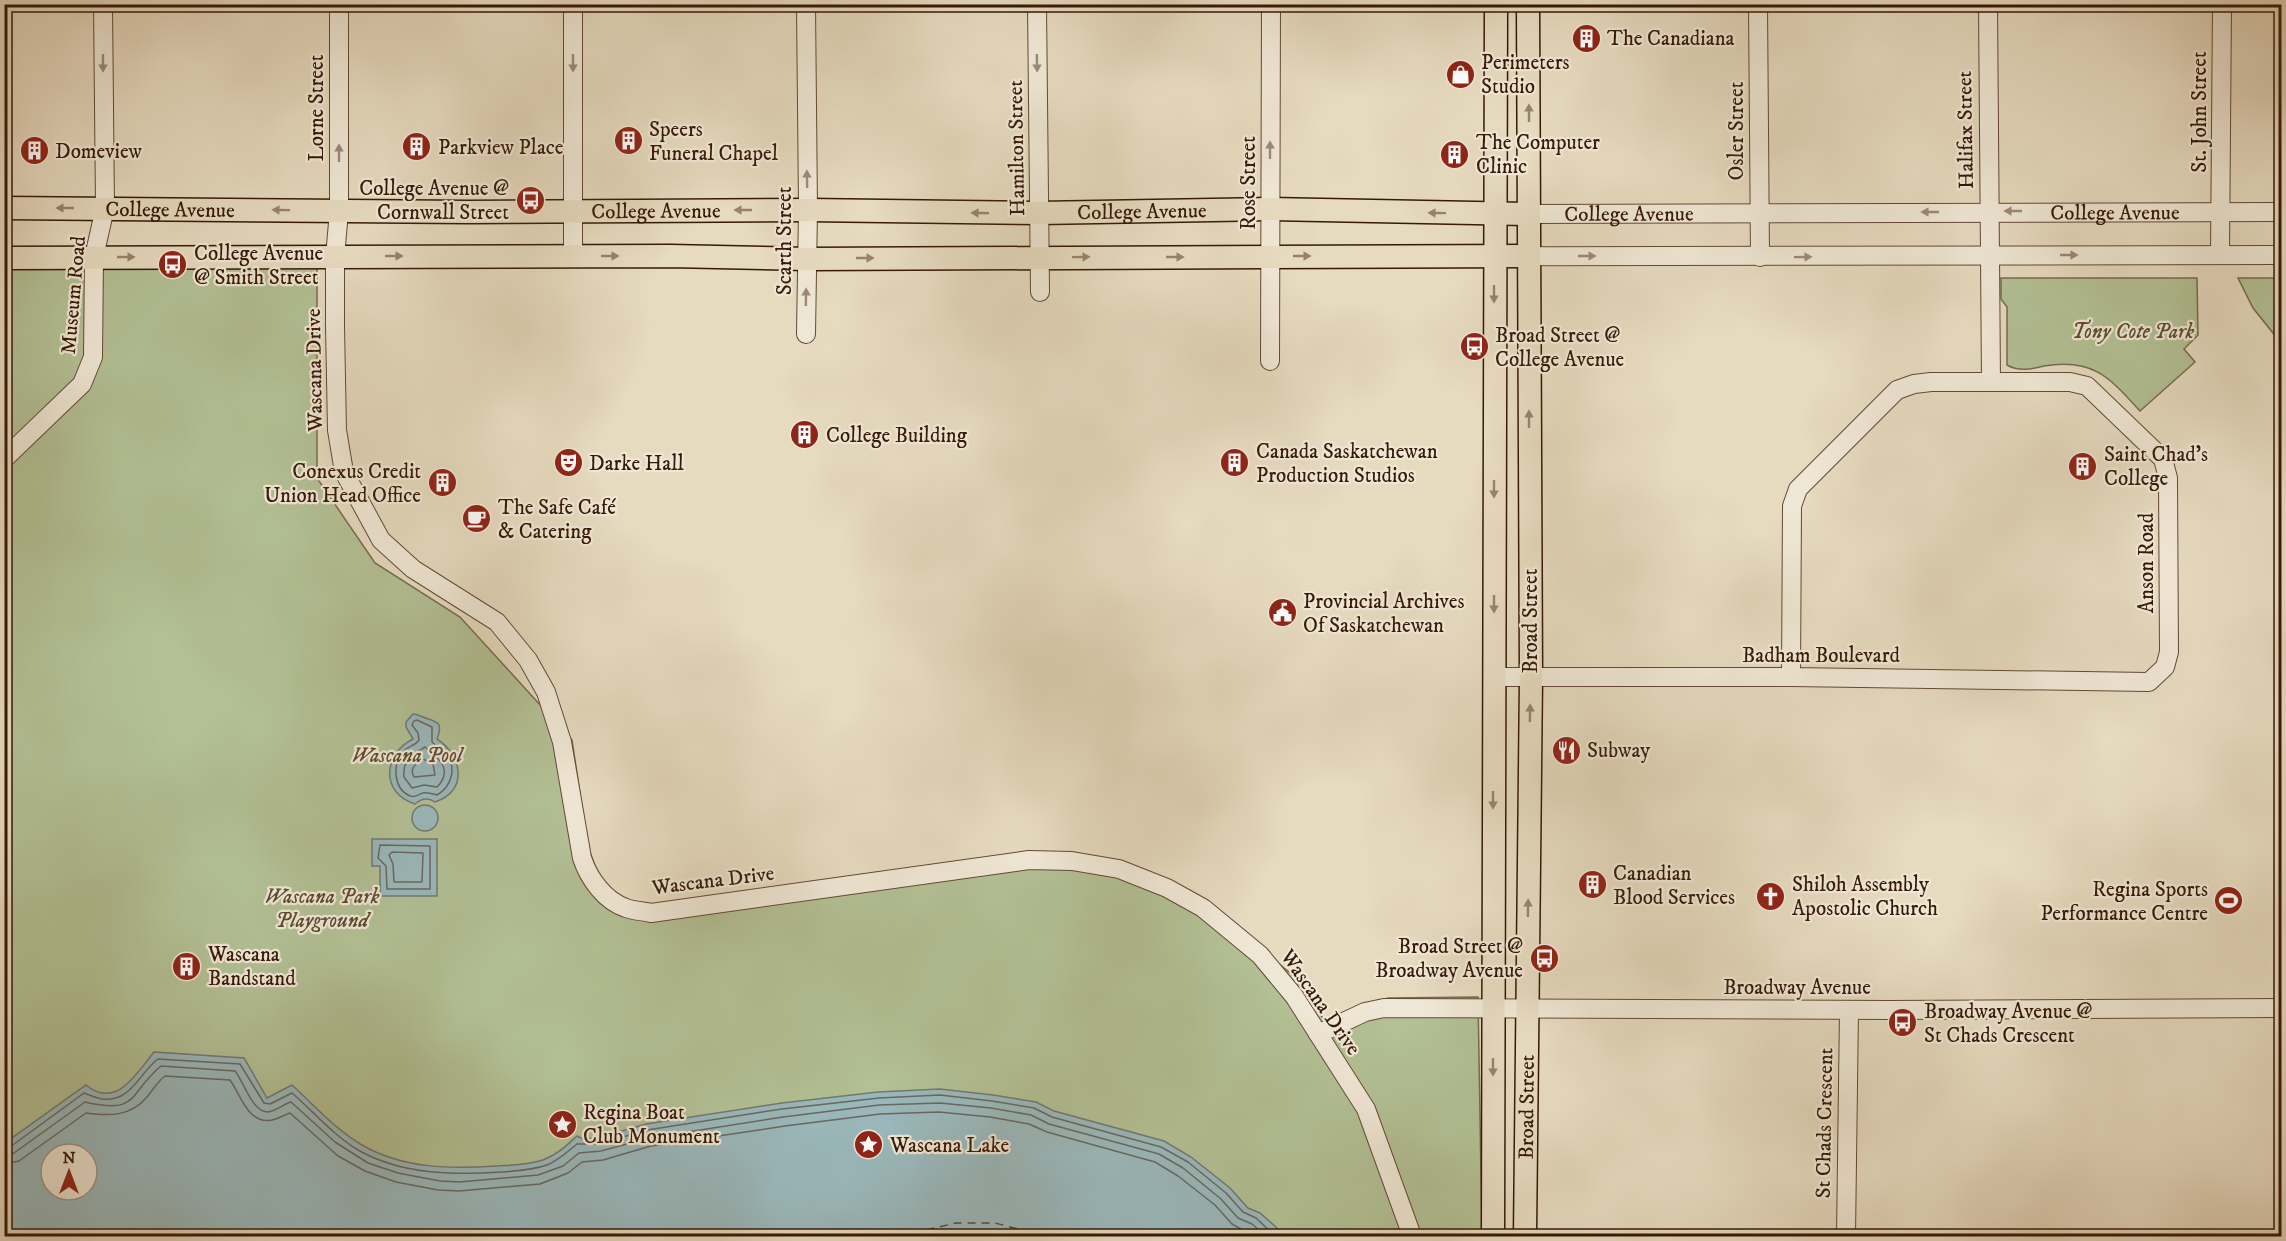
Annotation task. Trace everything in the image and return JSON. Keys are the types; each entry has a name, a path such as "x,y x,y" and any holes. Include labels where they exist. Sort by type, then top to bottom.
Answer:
{"main road":[{"name":"Broad Street","path":"1493,1236 1496,4"},
{"name":"Broad Street","path":"1525,1236 1531,677 1528,4"},
{"name":"College Avenue","path":"4,208 339,211 808,210 1039,213 1270,209 1528,214"},
{"name":"College Avenue","path":"4,258 573,256 807,259 1528,256"}],"street":[{"name":"Museum Road","path":"4,459 82,384 93,357 94,257 105,208 103,4"},
{"name":"Lorne Street","path":"339,4 339,211"},
{"path":"573,4 573,256"},
{"name":"Scarth Street","path":"806,4 808,210 806,334"},
{"name":"Hamilton Street","path":"1037,4 1040,292"},
{"name":"Rose Street","path":"1270,361 1271,4"},
{"name":"Osler Street","path":"1758,4 1760,257"},
{"name":"Halifax Street","path":"1988,4 1990,255"},
{"name":"St. John Street","path":"2220,255 2222,4"},
{"name":"Wascana Drive","path":"339,211 335,257 337,430 344,472 381,540 412,569 497,622 528,660 546,692 562,742 582,858 587,871 606,896 625,908 651,912 1029,860 1072,861 1119,869 1167,888 1203,908 1265,961 1294,996 1366,1109 1412,1236"},
{"name":"College Avenue","path":"1528,214 2282,212"},
{"path":"1990,255 1991,381"},
{"name":"College Avenue","path":"1528,256 2282,255"},
{"name":"Anson Road","path":"1791,677 1792,506 1798,489 1897,390 1914,384 1931,382 2070,382 2087,386 2163,459 2168,478 2169,652 2164,667 2149,682"},
{"name":"Badham Boulevard","path":"1493,677 1791,677 2149,682"},
{"name":"Broadway Avenue","path":"1318,1034 1365,1012 1384,1008 1849,1010 2282,1008"},
{"name":"St Chads Crescent","path":"1846,1236 1849,1010"}],"green space":[{"path":"317,266 317,478 375,563 460,617 572,740 588,847 597,871 609,889 627,901 653,908 986,859 1120,866 1256,945 1295,977 1327,1024 1388,998 1478,997 1482,1236 5,1236 4,268"},
{"name":"Tony Cote Park","path":"2001,278 2197,278 2198,335 2184,349 2195,362 2140,411 2119,388 2088,368 2061,364 2016,369 2007,365 2007,307 2001,299"},
{"path":"2238,278 2281,278 2281,343 2253,308"}],"water":[{"path":"413,714 438,723 440,729 437,739 452,754 456,763 457,781 453,790 446,797 435,802 425,799 415,804 404,799 391,783 391,763 403,746 413,739 406,727 406,722"},
{"path":"425,805 435,808 438,818 435,828 425,831 415,828 412,818 415,808"},
{"path":"372,839 437,839 437,896 380,896 380,866 372,866"},
{"name":"Wascana Lake","path":"154,1052 244,1058 267,1098 292,1085 334,1125 362,1145 394,1159 445,1167 532,1163 553,1156 577,1136 583,1139 597,1138 646,1124 782,1103 878,1092 940,1089 993,1095 1036,1102 1054,1111 1164,1141 1191,1157 1230,1188 1248,1208 1260,1213 1283,1236 5,1236 5,1143 86,1085 97,1092 107,1093 125,1086"}],"ferry route":[{"path":"899,1236 956,1223 995,1223 1045,1236"}],"place":[{"name":"The Canadiana","path":"1586,38"},
{"name":"Perimeters Studio","path":"1460,74"},
{"name":"Speers Funeral Chapel","path":"628,141"},
{"name":"Parkview Place","path":"417,147"},
{"name":"Domeview","path":"34,151"},
{"name":"The Computer Clinic","path":"1455,154"},
{"name":"College Avenue @ Cornwall Street","path":"530,200"},
{"name":"College Avenue @ Smith Street","path":"173,265"},
{"name":"Broad Street @ College Avenue","path":"1474,347"},
{"name":"College Building","path":"805,435"},
{"name":"Darke Hall","path":"568,463"},
{"name":"Canada Saskatchewan Production Studios","path":"1235,463"},
{"name":"Saint Chad's College","path":"2083,466"},
{"name":"Conexus Credit Union Head Office","path":"442,483"},
{"name":"The Safe Café & Catering","path":"477,519"},
{"name":"Provincial Archives Of Saskatchewan","path":"1282,613"},
{"name":"Subway","path":"1566,750"},
{"name":"Canadian Blood Services","path":"1592,885"},
{"name":"Shiloh Assembly Apostolic Church","path":"1771,896"},
{"name":"Regina Sports Performance Centre","path":"2229,901"},
{"name":"Broad Street @ Broadway Avenue","path":"1544,958"},
{"name":"Wascana Bandstand","path":"187,966"},
{"name":"Broadway Avenue @ St Chads Crescent","path":"1903,1023"},
{"name":"Regina Boat Club Monument","path":"562,1124"},
{"name":"Wascana Lake","path":"869,1145"}],"park label":[{"name":"Wascana Pool","path":"407,755"},
{"name":"Wascana Park Playground","path":"322,908"}]}
